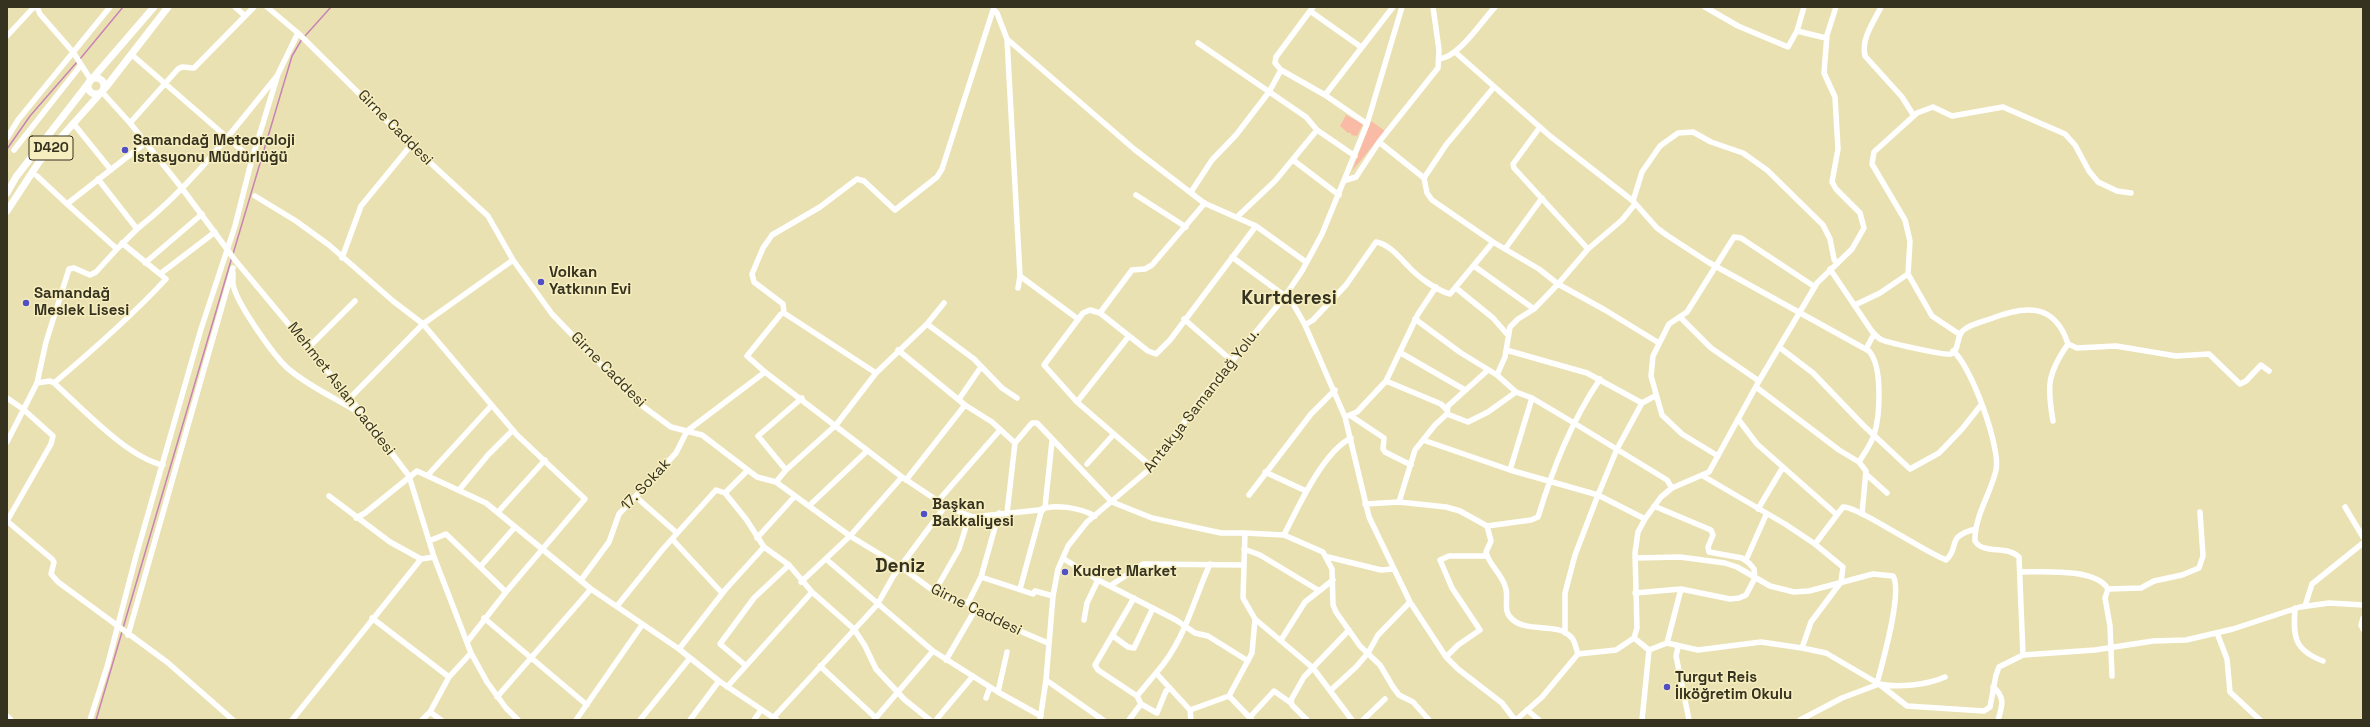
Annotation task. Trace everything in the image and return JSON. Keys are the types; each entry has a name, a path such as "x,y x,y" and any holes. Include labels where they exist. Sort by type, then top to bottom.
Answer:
{"main road":[{"name":"D420","path":"7,193 90,80 154,7"},
{"name":"D420","path":"7,211 31,172 72,123 102,92 168,7"},
{"path":"98,78 102,80 105,85 102,92 98,94 90,92 88,84 90,80 98,78"}],"street":[{"path":"7,36 34,7"},
{"path":"37,7 40,14 73,52 90,80"},
{"path":"7,138 18,120 110,7"},
{"path":"235,7 245,16"},
{"path":"130,123 181,67 194,68 254,7"},
{"name":"Girne Caddesi","path":"267,7 298,33 411,145 488,216 513,260 552,314 637,402 671,427 702,435 757,477 776,482 850,536 950,599 968,603 975,610 1048,644"},
{"path":"1325,95 1393,7"},
{"name":"Antakya Samandağ Yolu.","path":"1041,718 1046,680 1053,596 1058,569 1064,559 1068,546 1087,522 1152,468 1196,405 1286,294 1306,262 1322,234 1346,180 1367,124 1402,7"},
{"path":"1346,180 1356,176 1379,142 1438,68 1439,59 1433,7"},
{"path":"1439,59 1445,58 1455,52 1495,7"},
{"path":"1705,7 1738,26 1788,47 1797,31 1804,7"},
{"path":"1232,257 1286,294 1305,325 1334,390 1348,417 1365,504 1393,569 1410,602 1446,657 1458,670 1502,703 1516,720 1542,697 1578,654 1616,650 1634,638 1637,628 1635,558 1638,532 1645,519 1654,506 1672,488 1703,476 1709,472 1778,347 1815,287 1830,269 1852,249 1864,228 1860,213 1836,189 1832,182 1838,149 1835,97 1824,73 1826,38 1836,7"},
{"path":"1881,7 1865,40 1864,48 1866,56 1902,97 1914,116"},
{"path":"1361,47 1312,8 1276,57 1275,63 1281,70 1325,95 1367,124"},
{"path":"994,9 1007,39 1020,276 1018,288"},
{"path":"784,313 784,304 754,282 752,274 763,248 772,235 820,208 857,179 864,181 895,210 937,177 942,169 988,22 994,9"},
{"path":"1797,31 1826,38"},
{"path":"90,720 226,248 235,226 252,159 278,74 298,33"},
{"path":"1007,39 1134,149 1205,203 1256,226 1306,262"},
{"path":"1198,44 1306,117 1317,130 1355,156"},
{"path":"1455,52 1569,152 1634,203 1657,228 1686,249 1798,314 1866,349 1873,358 1878,378 1878,406 1874,435 1859,462"},
{"path":"131,54 252,159"},
{"path":"14,150 81,65"},
{"path":"1191,192 1212,160 1236,135 1269,92 1281,70"},
{"path":"7,442 37,383 46,342 69,269 74,268 90,276 96,272 122,243 162,209 181,187 216,154 278,74"},
{"path":"1424,178 1446,145 1494,87"},
{"name":"Mehmet Aslan Caddesi","path":"102,92 130,123 202,214 226,248 365,416 409,476 434,556 471,653 497,697 518,720"},
{"path":"1959,334 1932,316 1908,274 1910,241 1905,220 1872,164 1874,152 1914,116 1933,107 1952,116 2003,107 2065,134 2075,144 2089,171 2098,182 2117,191 2131,193"},
{"path":"72,123 111,170"},
{"path":"1540,127 1513,166 1588,249"},
{"path":"1237,218 1275,181 1317,130"},
{"path":"1497,375 1506,350 1507,334 1513,322 1534,309 1588,249 1622,220 1634,203 1642,172 1660,146 1678,133 1693,132 1711,142 1743,153 1767,170 1823,225 1830,239 1834,259 1837,264"},
{"path":"1379,142 1424,178 1427,193 1432,200 1493,242 1539,269 1558,284 1659,343"},
{"path":"67,204 145,143"},
{"path":"342,258 361,206 411,145"},
{"path":"1293,160 1339,195"},
{"path":"37,176 117,249"},
{"path":"98,179 137,229"},
{"path":"255,196 296,221 329,245 342,258 423,324 491,406 513,430 585,499 484,618 467,642"},
{"path":"1136,196 1186,227"},
{"path":"1505,249 1542,198"},
{"path":"1100,313 1132,270 1145,269 1152,265 1205,203"},
{"path":"145,263 202,214"},
{"path":"1152,468 1077,402 1044,365 1083,313 1090,310 1100,313 1148,351 1156,354 1170,340 1184,319 1256,226"},
{"path":"160,274 215,232"},
{"path":"1718,456 1671,425 1662,415 1655,396 1651,376 1654,356 1669,324 1673,319 1680,317 1687,312 1733,238 1738,237 1815,287"},
{"path":"1305,325 1313,320 1346,284 1376,242 1402,257 1407,266 1436,287 1450,294 1493,242"},
{"path":"54,384 140,308 166,279 122,243"},
{"path":"233,255 233,288 253,325 289,370 324,395 343,403 365,416"},
{"path":"350,398 423,324 513,260"},
{"path":"1474,266 1534,309"},
{"path":"128,635 233,268"},
{"path":"1830,269 1874,334 1883,340 1936,353 1946,354 1954,351"},
{"path":"1855,305 1880,293 1908,274"},
{"path":"1020,276 1078,319"},
{"path":"1348,417 1386,381 1401,353 1415,319 1436,287"},
{"path":"1456,288 1493,318 1507,334"},
{"path":"309,347 355,301"},
{"path":"776,482 786,470 836,425 876,373 898,350 927,324 944,303"},
{"path":"1954,351 1959,334 1965,328 1996,316 2026,309 2046,312 2055,318 2064,329 2068,344 2059,357 2049,381 2053,422"},
{"path":"784,313 781,314 747,356 765,372 802,398 867,450 938,501 969,517 1039,510 1045,507 1076,509 1095,516"},
{"path":"784,313 876,373"},
{"path":"1680,317 1711,348 1759,381"},
{"path":"1184,319 1232,361"},
{"path":"1415,319 1461,353 1497,375 1516,392 1532,398 1667,480 1672,488"},
{"path":"927,324 974,359 1002,388 1017,398"},
{"path":"1866,349 1874,334"},
{"path":"1077,402 1129,336"},
{"path":"2068,344 2077,348 2116,346 2176,356 2209,354 2240,384 2246,381 2261,365 2269,371"},
{"path":"1778,347 1813,373 1910,469 1940,453 1981,405"},
{"path":"898,350 959,400 1000,430 1015,444"},
{"path":"1506,350 1571,367 1600,379 1642,403"},
{"path":"1954,351 1964,362 1993,432 1998,461 1996,472 1976,529 1975,541 1977,544 2013,552 2019,557 2021,572 2023,654"},
{"path":"1401,353 1465,390"},
{"path":"959,400 981,366"},
{"path":"1399,502 1415,450 1465,390 1488,370"},
{"path":"687,431 765,372"},
{"path":"1365,504 1399,502 1446,507 1460,511 1487,526 1531,520 1538,516 1549,480 1564,442 1600,379"},
{"path":"37,383 50,381 130,451 153,463 163,465"},
{"path":"1386,381 1441,404 1447,411 1468,422 1488,412 1516,392"},
{"path":"1756,387 1839,450 1859,462 1866,471 1862,514"},
{"path":"1249,495 1310,414 1334,390"},
{"path":"1565,633 1565,593 1576,555 1598,494 1617,450 1642,403 1655,396"},
{"path":"7,398 23,409 53,436 51,444 7,521 52,559 54,562 51,574 58,582 128,635 167,662 233,720"},
{"path":"786,470 758,436 802,398"},
{"path":"1510,470 1532,398"},
{"path":"801,582 850,536 904,478 965,404"},
{"path":"428,475 491,406"},
{"path":"1348,417 1384,438 1384,451 1411,465"},
{"path":"1738,419 1757,444 1836,514"},
{"path":"1007,513 1015,444 1032,424 1037,423 1052,441 1112,502 1152,518 1221,533 1284,535 1320,549 1328,557 1332,569 1333,605 1349,630 1368,653 1380,664 1396,691 1413,702 1429,720"},
{"path":"459,490 488,455 513,430"},
{"path":"938,501 1000,430"},
{"name":"17. Sokak","path":"581,580 609,542 619,514 676,453 687,431"},
{"path":"1087,464 1114,434"},
{"path":"1284,535 1306,491 1334,449 1351,438"},
{"path":"1423,440 1510,470 1598,494 1645,519"},
{"path":"1020,589 1041,512 1045,507 1052,441"},
{"path":"810,506 867,450"},
{"path":"498,512 544,460"},
{"path":"1758,509 1783,467"},
{"path":"725,493 748,470"},
{"path":"356,518 365,513 417,471 428,475 486,503 541,550 591,589 617,606 642,626 679,649 727,686 775,719 820,666 877,605 900,567 946,505"},
{"path":"1266,472 1306,491"},
{"path":"1866,474 1887,493"},
{"path":"1703,476 1815,544 1842,564 1844,572 1841,582 1811,622 1802,648"},
{"path":"617,606 677,533 716,490 725,493 746,519 764,547 789,565 801,582 854,629 866,646 876,669 919,714 930,720"},
{"path":"330,496 356,518 390,542 421,559"},
{"path":"757,538 795,496"},
{"path":"636,497 677,533"},
{"path":"1635,593 1681,589 1736,599 1746,595 1755,578 1754,569 1746,560 1709,552 1708,546 1713,535 1711,530 1654,506"},
{"path":"1815,544 1836,514 1843,507 1847,506 1946,560 1956,537 1965,532 1976,529"},
{"path":"2345,507 2363,537"},
{"path":"2108,589 2141,588 2154,581 2182,575 2198,568 2204,556 2200,512"},
{"path":"968,603 981,577 998,514"},
{"path":"1746,560 1766,515"},
{"path":"935,590 959,549 969,517"},
{"path":"1487,526 1491,541 1486,552 1487,556 1505,586 1507,597 1506,610 1511,619 1519,625 1565,633 1572,637 1578,654"},
{"path":"480,567 515,527"},
{"path":"1245,533 1242,565 1244,598 1255,619 1313,668 1331,690 1352,720"},
{"path":"429,540 446,534 506,592"},
{"path":"672,539 722,594"},
{"path":"2305,606 2312,584 2363,543"},
{"path":"679,649 722,594 764,547"},
{"path":"1244,549 1260,555 1318,590"},
{"path":"292,720 372,618 421,559 434,556"},
{"path":"1446,657 1458,645 1480,630 1452,588 1440,560 1449,556 1487,556"},
{"path":"1328,557 1381,570 1393,569"},
{"path":"1635,558 1680,557 1725,562 1742,569 1755,578 1775,588 1799,592 1880,573 1894,576 1893,616 1878,684"},
{"path":"826,559 877,605 933,651 1041,718"},
{"path":"1064,559 1098,580 1153,608 1186,628 1208,636 1248,661"},
{"path":"1110,586 1144,564 1242,565"},
{"path":"1137,696 1164,664 1186,628 1210,564"},
{"path":"745,665 720,644 754,598 789,565"},
{"path":"2021,572 2066,571 2102,582 2108,589"},
{"path":"981,577 1033,594 1035,591 1053,596"},
{"path":"1084,620 1087,603 1098,580"},
{"path":"1281,640 1293,624 1303,605 1318,590 1333,580"},
{"path":"497,697 591,589"},
{"path":"1667,643 1681,589"},
{"path":"2108,589 2105,598 2112,648 2112,676"},
{"path":"727,686 812,592"},
{"path":"1134,598 1095,665 1098,670 1137,696 1141,704 1157,713 1166,692 1170,688"},
{"path":"1331,690 1368,653 1378,635 1410,602"},
{"path":"1648,650 1667,643 1678,647 1706,650 1761,642 1802,648 1826,653 1878,684 1907,706 1984,711 1990,707 1993,687 1999,667 2023,654 2047,655 2112,648 2153,641 2186,640 2217,633 2305,606 2337,603 2363,605"},
{"path":"1113,636 1128,647 1134,648 1153,608"},
{"path":"2295,608 2293,627 2301,649 2308,655 2323,661"},
{"path":"946,660 975,610"},
{"path":"372,618 449,677"},
{"path":"484,618 586,705"},
{"path":"2363,618 2361,625 2363,629"},
{"path":"1190,710 1229,696 1252,653 1255,619"},
{"path":"576,720 642,626"},
{"path":"1291,702 1302,681 1349,630"},
{"path":"2217,633 2227,659 2230,692 2260,720"},
{"path":"1634,638 1648,650"},
{"path":"1678,647 1676,656 1689,720"},
{"path":"1642,720 1648,650"},
{"path":"820,666 875,719 933,651"},
{"path":"998,692 1007,652"},
{"path":"422,720 430,712 449,677 471,653"},
{"path":"640,720 690,658"},
{"path":"1156,672 1190,710 1191,720"},
{"path":"936,720 974,676"},
{"path":"1800,720 1842,698 1878,684 1903,685 1928,682 1945,677"},
{"path":"690,720 719,680"},
{"path":"1046,680 1103,720"},
{"path":"986,698 990,687"},
{"path":"1993,687 2000,692 2004,703 1998,720"},
{"path":"1229,696 1251,719 1274,691 1291,702 1307,720"},
{"path":"1363,720 1385,699"},
{"path":"1129,720 1141,704"},
{"path":"754,720 762,710"},
{"path":"1528,710 1539,720"},
{"path":"430,712 441,720"},
{"path":"7,716 11,720"}],"shaded area":[{"path":"1346,115 1363,124 1357,136 1351,135 1351,133 1348,133 1340,126"},
{"path":"1371,121 1385,131 1352,171"}],"waterway":[{"path":"80,59 123,7"},
{"path":"305,36 331,7"},
{"path":"233,254 292,56 302,39"},
{"path":"7,149 30,116 77,62"},
{"path":"123,628 232,257"},
{"path":"96,720 122,632"}],"place":[{"name":"Samandağ Meteoroloji İstasyonu Müdürlüğü","path":"125,150"},
{"name":"Volkan Yatkının Evi","path":"541,282"},
{"name":"Samandağ Meslek Lisesi","path":"26,303"},
{"name":"Başkan Bakkaliyesi","path":"924,514"},
{"name":"Kudret Market","path":"1065,572"},
{"name":"Turgut Reis İlköğretim Okulu","path":"1667,687"}],"district":[{"name":"Kurtderesi","path":"1289,299"},
{"name":"Deniz","path":"900,567"}]}
